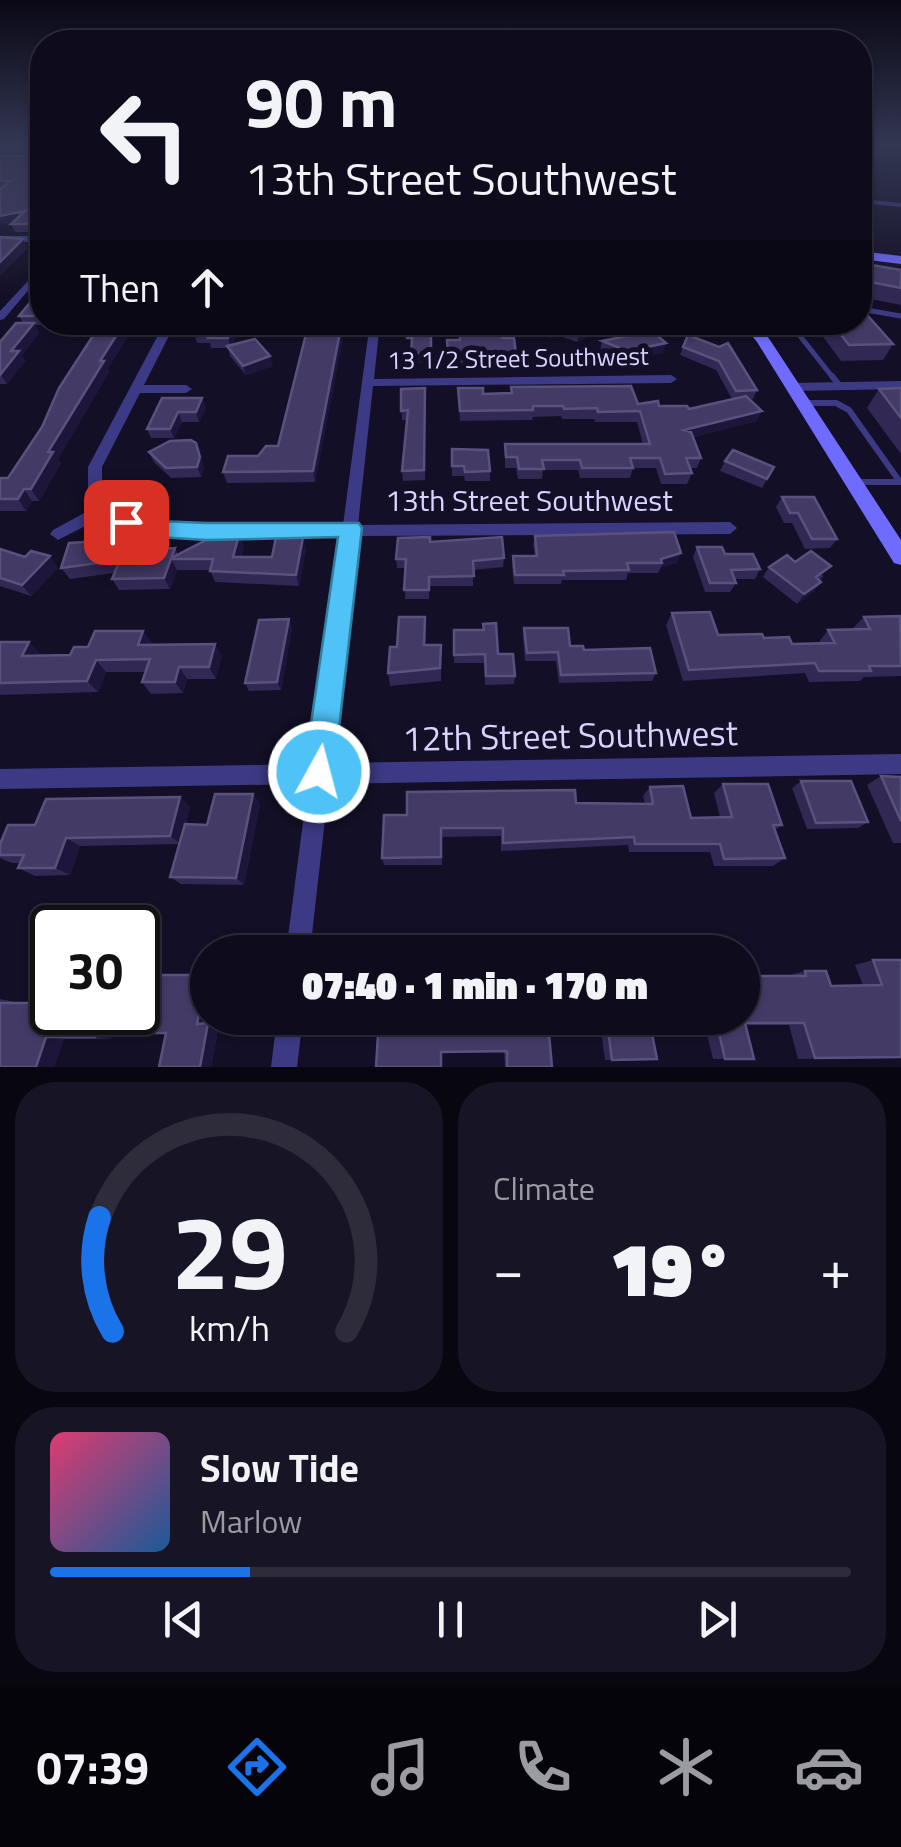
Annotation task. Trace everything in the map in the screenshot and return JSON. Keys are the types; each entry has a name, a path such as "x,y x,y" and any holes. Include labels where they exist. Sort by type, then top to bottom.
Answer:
{"street":[{"path":"872,202 901,205"},
{"path":"0,239 30,238"},
{"path":"872,256 901,260"},
{"path":"0,317 30,283"},
{"path":"58,534 96,514 94,468 164,335"},
{"path":"300,935 373,335"},
{"path":"757,335 895,537 901,556"},
{"name":"13 1/2 Street Southwest","path":"367,383 671,379"},
{"path":"799,395 840,386 901,386"},
{"path":"137,389 186,389"},
{"name":"13th Street Southwest","path":"96,514 157,529 207,531 730,528"},
{"name":"12th Street Southwest","path":"0,778 901,764"},
{"path":"284,1067 288,1035"}],"lane":[{"path":"872,311 901,316"},
{"path":"799,335 840,386"},
{"path":"799,395 849,410 900,482 854,482"}],"building":[{"path":"0,196 30,196 30,224 11,224 25,211 0,216"},
{"path":"0,237 23,239 0,262"},
{"path":"872,265 901,270 901,288 872,282"},
{"path":"30,303 30,316 19,316"},
{"path":"872,320 893,344 849,345 841,335 872,335"},
{"path":"16,323 30,323 11,351 19,351 0,375 0,342"},
{"path":"94,335 117,335 48,452 53,452 31,489 24,489 18,499 0,499 0,478 8,478 42,427 59,388"},
{"path":"306,335 339,335 313,471 223,472 228,456 258,456 266,446 278,446"},
{"path":"431,335 431,351 411,355 412,338 407,338"},
{"path":"460,335 514,338 516,354 448,354 447,340 460,340"},
{"path":"657,335 666,343 619,353 620,348 602,341"},
{"path":"688,335 719,347 728,343 757,390 736,391 719,361 683,347"},
{"path":"255,339 270,356 243,366 227,346"},
{"path":"631,386 638,404 658,401 659,406 689,409 746,396 762,411 684,430 691,432 701,458 686,458 692,473 665,474 660,458 630,458 633,468 582,468 580,460 542,460 544,469 519,469 517,457 506,457 505,444 650,444 640,411 533,406 533,410 460,411 458,388 483,388 483,394 512,393 511,387"},
{"path":"425,388 424,470 402,471 408,410 401,411 401,389"},
{"path":"901,388 901,418 879,389"},
{"path":"162,398 202,398 196,412 178,412 170,429 147,429"},
{"path":"170,441 196,443 200,457 197,467 166,468 149,452"},
{"path":"452,449 488,450 490,471 465,472 464,466 452,466"},
{"path":"733,450 774,467 767,479 725,461"},
{"path":"782,497 814,497 837,539 812,539 798,513 790,513"},
{"path":"674,532 681,553 661,559 662,563 627,563 629,570 515,575 513,556 537,556 535,536"},
{"path":"206,535 239,535 233,557 272,557 276,537 303,537 296,575 210,571 213,559 171,559 164,578 112,579 120,560 61,568 69,543 162,537 158,549 175,548 171,558 204,541"},
{"path":"430,537 430,542 502,537 504,558 473,561 474,576 429,577 429,590 404,590 406,559 396,559 398,538"},
{"path":"697,547 722,547 725,554 753,554 760,569 731,570 736,583 710,583"},
{"path":"0,549 25,557 31,551 50,556 22,585 0,578"},
{"path":"811,551 831,566 816,577 821,582 804,594 769,567 787,555 795,562"},
{"path":"710,612 718,635 789,637 792,644 835,643 828,630 870,629 864,617 900,616 901,666 869,666 871,671 819,671 815,663 689,670 672,613"},
{"path":"399,617 425,617 424,645 441,645 440,668 388,673 390,647 397,647"},
{"path":"289,619 277,682 245,683 259,620"},
{"path":"496,623 498,654 513,654 515,676 486,676 485,654 454,655 454,630 484,630 483,624"},
{"path":"524,628 568,628 570,646 583,646 584,650 650,648 656,673 561,675 558,652 527,653"},
{"path":"95,631 143,631 138,645 215,644 209,667 179,667 175,682 142,682 150,659 96,660 87,681 0,683 0,642 29,642 22,656 70,655 74,647 88,647"},
{"path":"881,776 901,777 901,821"},
{"path":"801,781 851,781 868,822 816,823"},
{"path":"723,784 768,784 782,825 773,825 785,858 724,859 720,844 635,844 634,837 503,843 503,828 441,828 441,857 382,858 384,815 407,815 407,792 575,790 576,803 653,804 650,787 683,786 691,818 732,817"},
{"path":"215,794 253,794 236,878 170,877 185,824 207,825"},
{"path":"180,797 170,836 66,838 55,868 18,868 24,855 0,855 8,825 35,825 46,799"},
{"path":"873,960 901,960 901,1057 815,1058 804,1023 760,1023 760,976 806,976 805,971 826,971 831,986 882,985"},
{"path":"160,975 190,975 190,1035 206,1035 200,1067 159,1067 166,1033 160,1033"},
{"path":"0,1003 30,1003 30,1035 96,1035 46,1037 36,1067 0,1067"},
{"path":"378,1035 549,1035 552,1067 507,1067 507,1051 441,1052 441,1067 376,1067"},
{"path":"609,1035 652,1035 657,1059 612,1060"},
{"path":"719,1035 748,1035 754,1059 725,1059"}],"route":[{"path":"126,522 157,529 207,531 351,528 319,772"}]}
